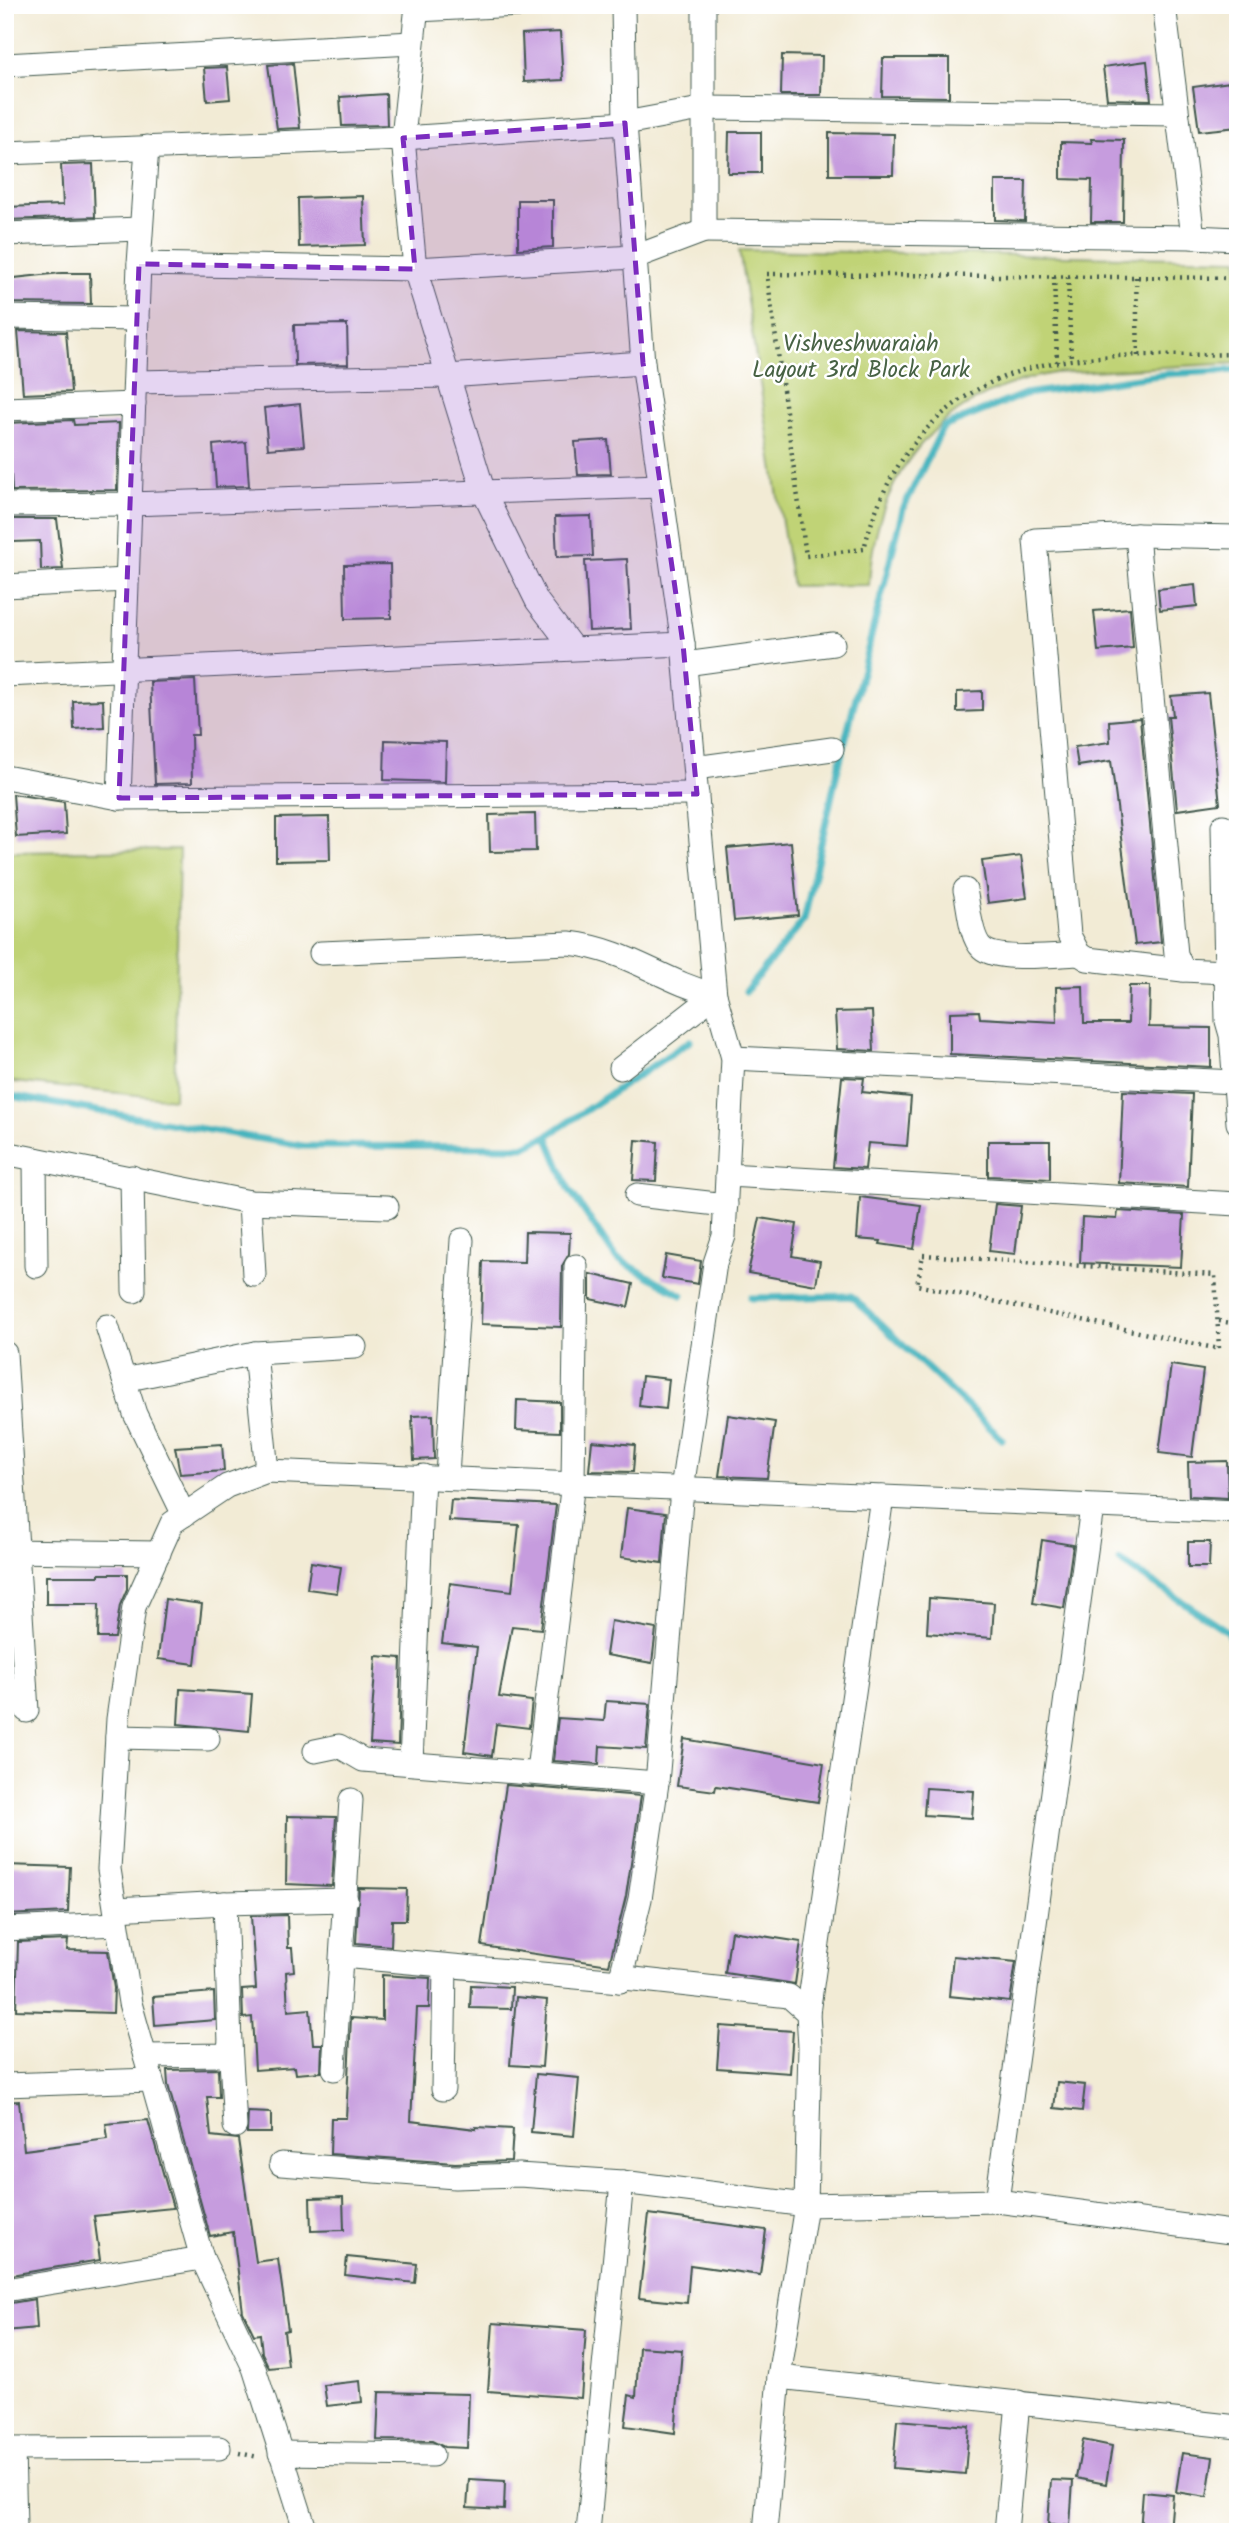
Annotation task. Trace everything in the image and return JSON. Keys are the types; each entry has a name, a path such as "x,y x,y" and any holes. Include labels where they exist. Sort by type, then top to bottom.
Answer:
{"street":[{"path":"520,5 417,8 403,138 415,269 484,493 537,601 572,647"},
{"path":"620,1981 640,1899 657,1783 682,1489 713,1274 724,1236 733,1058 716,995 684,654 643,363 625,123 623,5"},
{"path":"704,5 704,231"},
{"path":"1164,5 1193,237"},
{"path":"5,65 412,43"},
{"path":"5,153 403,138 625,123 706,108 1177,114"},
{"path":"119,798 140,229 147,147"},
{"path":"5,234 140,229"},
{"path":"139,264 415,269 635,257 704,231 1238,239"},
{"path":"5,317 137,319"},
{"path":"5,409 134,393 643,363"},
{"path":"5,505 130,504 660,486"},
{"path":"1226,972 1087,959 1079,954 1069,935 1035,540 1137,535 1238,537"},
{"path":"1137,535 1176,954 1183,970"},
{"path":"5,586 127,580"},
{"path":"5,675 572,647 684,654 833,644"},
{"path":"695,768 832,749"},
{"path":"5,777 119,798 698,794"},
{"path":"1223,826 1227,1021 1238,1123"},
{"path":"965,890 977,941 982,948 995,955 1079,954"},
{"path":"321,953 583,944 597,946 643,963 687,988 716,995"},
{"path":"621,1068 716,995"},
{"path":"733,1058 1235,1082"},
{"path":"5,1153 250,1202 387,1207"},
{"path":"34,1159 36,1266"},
{"path":"727,1175 1238,1204"},
{"path":"132,1177 134,1291"},
{"path":"637,1195 726,1205"},
{"path":"250,1202 254,1275"},
{"path":"447,1476 463,1240"},
{"path":"537,1771 573,1482 576,1266"},
{"path":"107,1326 135,1414 184,1515"},
{"path":"124,1380 255,1353 355,1347"},
{"path":"5,1353 11,1551 27,1711"},
{"path":"255,1353 267,1471"},
{"path":"306,2532 254,2368 202,2258 130,2003 109,1870 117,1737 134,1606 172,1523 227,1486 267,1471 447,1476 682,1489 1238,1512"},
{"path":"411,1763 423,1476"},
{"path":"765,2532 779,2377 806,2205 810,2047 808,2013 882,1497"},
{"path":"997,2201 1092,1507"},
{"path":"11,1551 159,1553"},
{"path":"117,1737 208,1739"},
{"path":"315,1751 339,1746 363,1760 537,1771 657,1783"},
{"path":"334,2069 351,1800"},
{"path":"6,1936 117,1917 225,1903 346,1900"},
{"path":"225,1903 235,2126"},
{"path":"342,1956 620,1981 625,1978 789,1996 808,2013"},
{"path":"443,2089 445,1966"},
{"path":"145,2056 227,2055 230,2043"},
{"path":"5,2085 151,2080"},
{"path":"281,2164 455,2177 519,2175 622,2182 806,2205 997,2201 1238,2233"},
{"path":"587,2532 622,2182"},
{"path":"5,2290 202,2258"},
{"path":"779,2377 1238,2427"},
{"path":"1006,2532 1018,2402"},
{"path":"15,2525 9,2449 219,2448"},
{"path":"280,2452 432,2455"}],"path":[{"path":"1238,278 767,274 806,556 864,549 882,493 902,458 934,421 968,395 1003,376 1071,360 1238,354"},
{"path":"1054,276 1057,362"},
{"path":"1068,277 1071,360"},
{"path":"1136,277 1139,357"},
{"path":"923,1255 1214,1275 1219,1321 1219,1349 917,1285 923,1255"},
{"path":"1219,1321 1238,1324"},
{"path":"219,2448 253,2458 280,2452"}],"highlighted area":[{"path":"625,123 643,363 683,644 697,794 119,798 139,264 415,269 403,138"}],"green space":[{"name":"Vishveshwaraiah Layout 3rd Block Park","path":"739,250 1238,259 1238,363 1054,373 1014,383 978,399 947,419 921,444 900,473 885,507 874,544 869,585 792,586"},
{"path":"179,850 174,1099 5,1081 5,852"}],"building":[{"path":"560,32 563,80 524,82 522,34"},
{"path":"782,55 822,56 821,95 781,95"},
{"path":"883,58 949,58 949,97 882,96"},
{"path":"1147,61 1151,100 1107,99 1103,67"},
{"path":"293,63 300,128 277,129 268,65"},
{"path":"227,67 230,99 207,101 204,68"},
{"path":"1238,81 1238,127 1199,131 1193,87"},
{"path":"386,94 387,125 342,126 340,97"},
{"path":"729,132 761,132 761,173 728,173"},
{"path":"829,133 894,134 893,175 829,175"},
{"path":"1091,139 1124,140 1123,222 1091,222 1092,180 1061,179 1061,142 1092,143"},
{"path":"93,164 95,217 5,220 5,207 63,205 61,165"},
{"path":"995,181 1026,181 1025,221 995,220"},
{"path":"363,196 365,245 299,247 298,198"},
{"path":"518,200 553,200 553,247 518,249"},
{"path":"90,273 91,304 5,303 5,279"},
{"path":"347,324 348,364 295,365 294,325"},
{"path":"18,331 66,332 71,392 23,394"},
{"path":"300,404 304,446 268,449 264,408"},
{"path":"73,420 74,425 119,423 117,490 12,491 8,423"},
{"path":"608,440 611,474 578,475 575,442"},
{"path":"246,442 249,486 216,487 213,445"},
{"path":"591,516 593,556 557,557 555,517"},
{"path":"12,519 57,519 63,569 41,570 40,541 13,542"},
{"path":"627,559 631,629 589,631 585,561"},
{"path":"390,564 391,618 345,619 344,565"},
{"path":"1195,585 1197,606 1160,610 1158,589"},
{"path":"1130,608 1133,648 1098,651 1094,611"},
{"path":"195,680 198,735 191,735 192,783 155,784 150,682"},
{"path":"982,691 982,711 957,712 957,692"},
{"path":"1208,693 1220,804 1177,810 1168,716 1173,716 1171,696"},
{"path":"103,700 104,727 74,729 73,701"},
{"path":"1140,718 1161,942 1135,945 1111,761 1078,766 1075,747 1110,742 1109,721"},
{"path":"385,740 446,742 445,782 384,780"},
{"path":"13,794 64,802 66,834 16,837"},
{"path":"535,814 536,851 490,852 489,815"},
{"path":"329,817 330,860 276,861 276,818"},
{"path":"791,842 798,915 734,921 727,848"},
{"path":"1021,856 1027,898 988,903 982,861"},
{"path":"1083,986 1084,1023 1128,1023 1129,986 1150,986 1149,1027 1211,1028 1211,1067 950,1054 950,1012 979,1011 980,1018 1057,1022 1056,987"},
{"path":"872,1011 874,1051 837,1049 835,1012"},
{"path":"842,1077 864,1078 862,1092 911,1097 907,1146 868,1143 865,1169 833,1167"},
{"path":"1123,1091 1192,1094 1188,1187 1119,1183"},
{"path":"636,1140 658,1142 656,1181 633,1180"},
{"path":"988,1141 1050,1141 1050,1179 988,1176"},
{"path":"860,1197 921,1205 914,1249 880,1244 881,1241 857,1239"},
{"path":"995,1204 1021,1206 1015,1254 989,1251"},
{"path":"1118,1211 1184,1215 1181,1267 1080,1263 1082,1217 1117,1219"},
{"path":"760,1218 797,1224 792,1256 820,1261 816,1285 748,1273"},
{"path":"525,1232 570,1233 569,1254 562,1266 561,1327 481,1324 483,1261 524,1262"},
{"path":"666,1255 701,1261 698,1284 662,1278"},
{"path":"590,1274 633,1284 628,1307 590,1299"},
{"path":"1171,1365 1203,1370 1192,1457 1159,1453"},
{"path":"642,1376 669,1379 666,1409 639,1406"},
{"path":"517,1400 560,1402 560,1432 516,1430"},
{"path":"433,1415 434,1459 414,1460 412,1416"},
{"path":"728,1415 775,1422 767,1478 719,1476"},
{"path":"592,1441 635,1445 633,1472 589,1471"},
{"path":"222,1444 224,1471 180,1474 175,1447"},
{"path":"1227,1461 1228,1498 1189,1496 1188,1462"},
{"path":"451,1500 556,1505 541,1629 512,1626 499,1697 532,1701 529,1728 496,1724 492,1756 464,1752 477,1647 442,1643 450,1583 512,1591 519,1525 449,1521"},
{"path":"627,1508 666,1513 662,1563 621,1557"},
{"path":"1042,1540 1073,1545 1064,1608 1033,1603"},
{"path":"1188,1542 1210,1542 1209,1567 1188,1567"},
{"path":"311,1562 341,1567 337,1593 307,1589"},
{"path":"127,1574 127,1589 120,1605 115,1638 98,1638 99,1604 46,1604 46,1576"},
{"path":"929,1598 994,1603 992,1638 927,1633"},
{"path":"165,1599 202,1604 195,1664 158,1659"},
{"path":"611,1621 656,1629 652,1663 606,1655"},
{"path":"376,1656 401,1658 398,1745 370,1743"},
{"path":"180,1689 252,1694 249,1731 178,1724"},
{"path":"606,1701 650,1704 646,1749 600,1746 599,1764 553,1761 558,1718 604,1721"},
{"path":"684,1739 824,1763 818,1802 716,1786 715,1791 677,1786"},
{"path":"506,1785 641,1796 626,1896 609,1965 482,1946"},
{"path":"926,1788 974,1791 972,1818 924,1815"},
{"path":"287,1816 336,1817 332,1886 286,1884"},
{"path":"5,1865 70,1867 68,1912 5,1915"},
{"path":"359,1888 407,1889 406,1920 392,1920 391,1946 356,1943"},
{"path":"287,1915 288,1948 292,1948 294,1971 286,1972 288,2011 310,2009 313,2044 322,2044 321,2072 296,2074 295,2067 255,2070 252,2017 243,2018 242,1990 256,1989 251,1916"},
{"path":"731,1931 801,1942 795,1984 725,1973"},
{"path":"68,1940 67,1950 108,1951 114,1988 113,2013 16,2010 18,1942"},
{"path":"953,1956 1016,1962 1010,2002 949,1996"},
{"path":"382,1975 430,1978 429,2008 417,2008 411,2121 476,2129 513,2129 511,2161 455,2163 330,2154 331,2118 346,2118 351,2018 382,2020"},
{"path":"471,1985 512,1987 511,2009 470,2008"},
{"path":"214,1992 215,2020 155,2025 153,1997"},
{"path":"516,1997 547,2000 542,2067 510,2065"},
{"path":"720,2026 793,2031 790,2073 717,2068"},
{"path":"218,2069 219,2097 207,2097 211,2136 238,2139 256,2262 278,2259 288,2330 284,2331 288,2366 269,2368 262,2353 260,2334 254,2335 243,2312 233,2232 210,2236 168,2085 167,2070"},
{"path":"536,2074 579,2078 574,2136 531,2132"},
{"path":"1057,2082 1085,2085 1082,2111 1054,2108"},
{"path":"19,2101 24,2150 108,2139 106,2124 148,2120 173,2208 94,2216 100,2260 5,2276 5,2102"},
{"path":"248,2112 271,2113 271,2133 247,2133"},
{"path":"343,2197 344,2230 311,2231 310,2198"},
{"path":"649,2214 766,2230 760,2275 690,2265 687,2303 639,2298"},
{"path":"347,2257 417,2264 415,2283 345,2275"},
{"path":"35,2299 37,2328 5,2331 5,2304"},
{"path":"493,2323 586,2330 581,2398 488,2391"},
{"path":"639,2347 682,2350 675,2433 625,2426 629,2395 636,2397"},
{"path":"360,2381 362,2402 327,2406 324,2385"},
{"path":"379,2392 469,2394 467,2448 444,2447 432,2441 377,2440"},
{"path":"897,2420 969,2426 965,2474 893,2468"},
{"path":"1083,2440 1112,2446 1106,2484 1076,2478"},
{"path":"1182,2453 1213,2457 1207,2497 1176,2492"},
{"path":"469,2479 505,2481 504,2510 467,2508"},
{"path":"1051,2480 1073,2481 1070,2526 1048,2524"},
{"path":"1143,2492 1173,2495 1170,2532 1140,2532"}],"waterway":[{"path":"746,991 804,920 836,777 903,509 943,427 1025,394 1166,374 1238,370"},
{"path":"5,1095 303,1146 523,1147 547,1136 690,1041"},
{"path":"547,1136 569,1189 616,1258 682,1295"},
{"path":"751,1298 851,1296 1002,1439"},
{"path":"1120,1561 1227,1631 1238,1654"}]}
